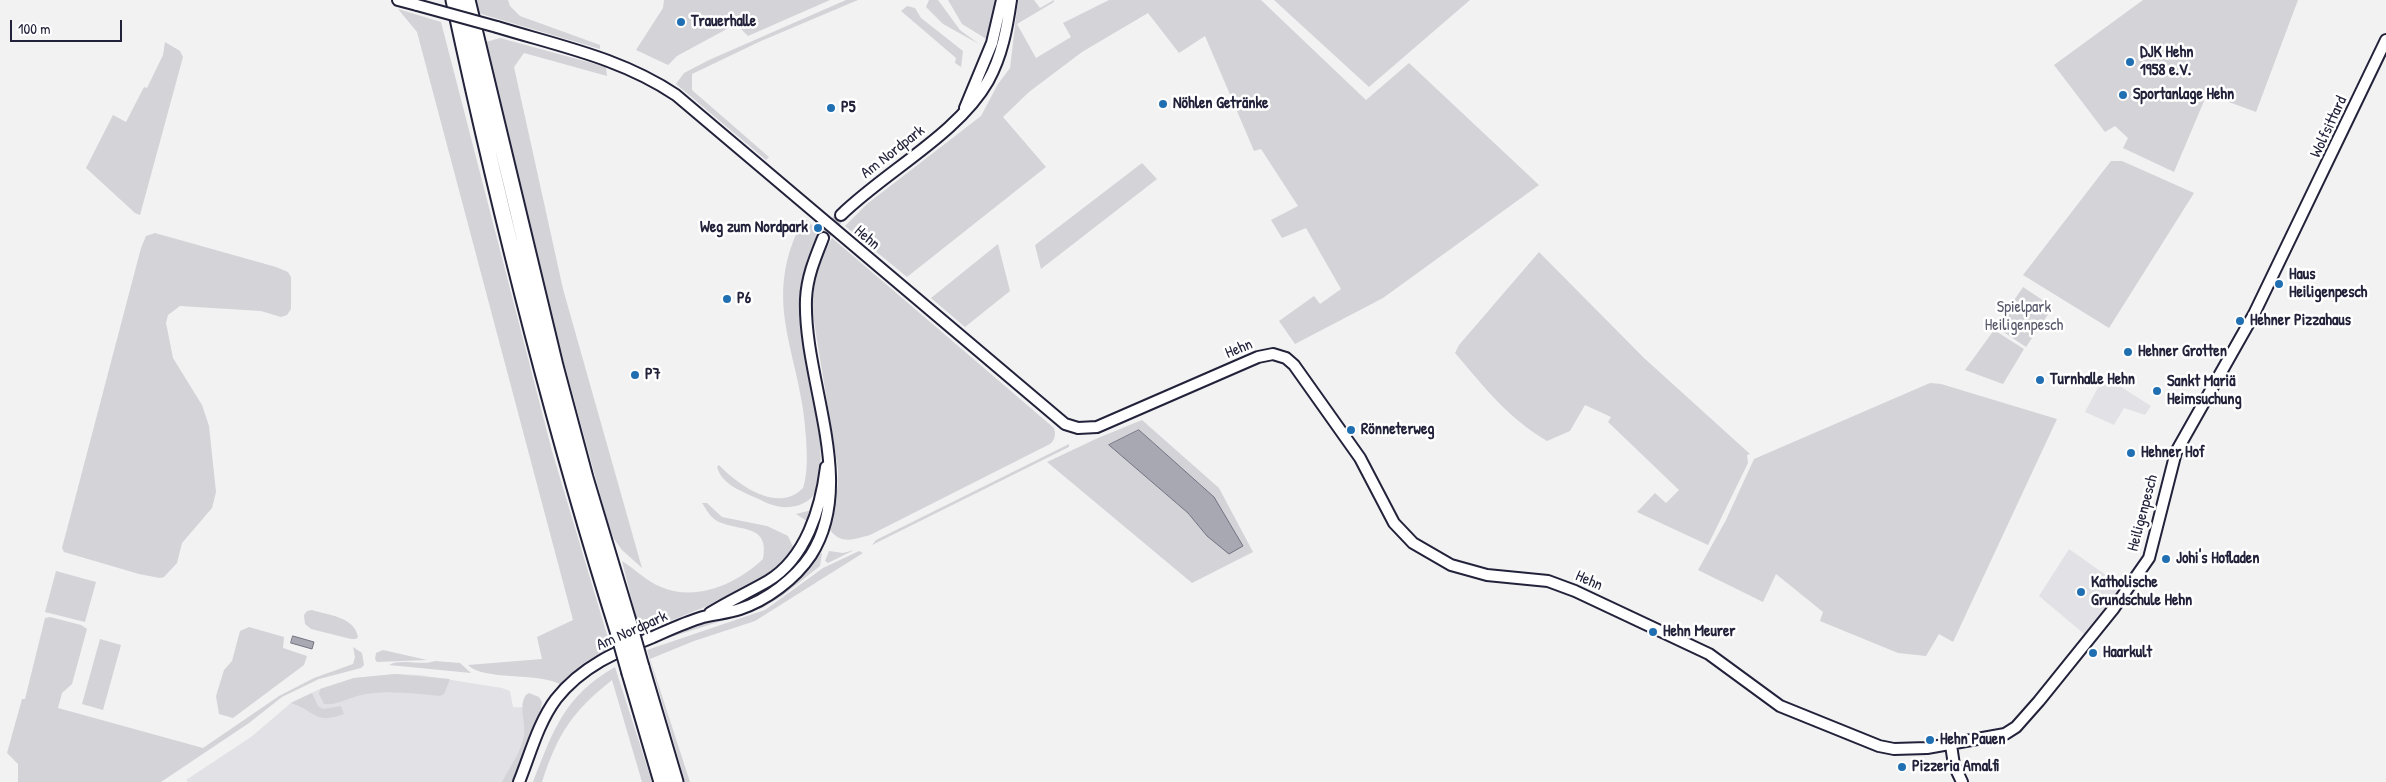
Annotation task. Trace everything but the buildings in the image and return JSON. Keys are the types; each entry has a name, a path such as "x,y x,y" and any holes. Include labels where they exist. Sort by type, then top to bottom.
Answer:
{"highway":[{"path":"454,0 501,213 533,337 594,555 624,631"},
{"path":"467,0 555,366 624,631 675,782"},
{"path":"636,670 662,782"}],"street":[{"name":"Hehn","path":"398,0 613,61 648,78 676,95 1064,424 1078,428 1097,427 1258,356 1273,354 1286,358 1294,365 1344,433 1370,476 1394,523 1413,543 1451,565 1487,575 1548,581 1576,591 1709,654 1780,706 1879,746 1906,749 1951,745"},
{"name":"Am Nordpark","path":"963,113 992,43 1002,0"},
{"name":"Am Nordpark","path":"841,215 862,195 950,126 976,100 996,64 1004,38 1011,0"},
{"name":"Wolfsittard","path":"2298,226 2386,40"},
{"name":"Heiligenpesch","path":"1951,745 2005,734 2016,726 2136,579 2153,547 2165,488 2176,452 2236,350 2298,226"},
{"name":"Am Nordpark","path":"519,782 539,729 555,701 580,675 605,656 703,617 770,580 791,560 805,541 816,514 825,478 827,453 807,329 806,299 809,273 823,238"},
{"path":"1951,745 1954,765 1962,782"}],"shaded area":[{"path":"2104,376 2151,406 2145,415 2124,408 2114,425 2085,412"},
{"path":"1139,430 1214,497 1243,546 1229,554 1207,536 1188,513 1109,445"},
{"name":"Katholische Grundschule Hehn","path":"2069,549 2123,587 2084,634 2039,596"},
{"path":"293,636 314,642 312,649 291,643"},
{"path":"395,674 420,675 502,688 510,691 513,707 541,708 512,782 188,782 186,780 251,737 292,702 320,689 354,678"}],"green space":[{"path":"475,0 508,0 510,6 520,16 600,45 600,49 478,13"},
{"path":"664,0 830,0 748,36 736,24 677,56 668,65 636,50 663,8"},
{"path":"846,0 858,0 761,41 692,74 692,90 769,157 766,160 676,84 684,73 709,60"},
{"path":"929,0 938,0 960,30 979,44 943,24 926,7"},
{"path":"948,0 997,0 988,40 962,24"},
{"path":"1018,0 1034,0 1040,8 1054,0 1054,2 1017,24 1036,58 1071,37 1063,23 1109,0 1261,0 1366,100 1409,63 1539,185 1383,298 1295,344 1279,321 1314,296 1320,304 1341,289 1306,228 1282,238 1271,220 1298,206 1261,149 1254,151 1205,36 1179,53 1148,13 1082,52 1029,92 1003,117 1046,167 907,277 845,226 867,204 981,116 998,84 1010,68"},
{"path":"1274,0 1470,0 1369,87"},
{"name":"Sportanlage Hehn","path":"2143,0 2298,0 2256,112 2207,94 2174,172 2123,148 2128,138 2115,126 2105,132 2054,65"},
{"path":"907,6 915,8 921,18 963,51 961,67 955,63 956,58 901,11"},
{"path":"398,9 441,22 552,451 611,648 582,664 560,684 538,678 486,673 468,665 542,659 537,637 573,620 417,32"},
{"path":"500,38 606,67 607,76 524,53 514,67 563,289 642,568 622,550 614,539 608,523 539,271 486,42"},
{"path":"165,42 180,51 183,57 140,215 135,213 86,168 113,115 126,122 144,87 147,88 163,55"},
{"path":"2111,161 2122,161 2194,193 2109,328 2023,275"},
{"path":"1142,163 1157,179 1041,269 1035,245"},
{"path":"804,218 819,231 810,251 804,272 800,293 800,315 820,438 821,463 818,484 811,498 798,506 782,507 775,506 732,486 719,473 717,467 719,465 747,488 770,497 782,498 793,495 803,488 807,457 803,408 786,328 783,303 784,276 791,248"},
{"path":"155,233 276,267 288,272 291,277 291,309 287,315 281,317 261,311 180,306 168,315 166,323 173,358 202,405 209,426 216,492 212,508 182,543 177,563 164,577 160,578 139,574 64,552 62,548 141,248 146,236"},
{"path":"832,238 1054,428 1055,432 1054,439 1050,444 870,535 848,540 839,538 830,530 838,484 838,469 812,309 818,272"},
{"path":"998,244 1010,291 965,327 931,298"},
{"path":"1539,252 1644,358 1750,454 1747,455 1748,463 1708,545 1637,512 1655,493 1666,503 1679,490 1608,422 1611,417 1585,405 1570,431 1547,441 1508,412 1455,353 1459,345"},
{"name":"Spielpark Heiligenpesch","path":"2023,287 2053,307 2026,347 1996,327"},
{"path":"1994,330 2024,349 2003,384 1965,370"},
{"path":"1930,383 1941,384 2057,419 1953,642 1939,634 1926,656 1898,653 1820,621 1823,612 1776,574 1763,602 1698,570 1726,520 1754,459"},
{"path":"1142,420 1219,488 1253,552 1192,583 1047,462","holes":["1139,430 1214,497 1207,536 1188,513 1110,445"]},
{"path":"1069,444 1069,447 872,545 876,540"},
{"path":"702,503 707,503 722,517 767,526 788,536 793,547 781,562 745,588 701,609 640,633 622,561 661,587 674,591 688,592 702,591 729,583 753,568 763,559 764,547 762,539 757,534 717,521 710,515"},
{"path":"812,510 810,523 796,514"},
{"path":"854,550 828,563 825,561 829,551 843,553"},
{"path":"859,551 863,553 755,621 694,641 650,659 690,782 685,782 647,650 765,610 823,568"},
{"path":"822,553 820,566 782,596 762,608 671,637 648,647 647,644 688,628 765,604 795,582 816,556"},
{"path":"56,571 96,582 85,622 45,612"},
{"path":"312,610 333,615 346,621 356,630 358,637 351,639 311,629 305,624 304,615 307,611"},
{"path":"50,617 81,625 87,629 72,684 62,693 58,708 203,748 279,696 314,678 353,664 355,657 353,647 362,653 364,665 361,668 319,679 282,697 249,723 161,782 18,782 18,764 7,753 22,699 25,699 45,618"},
{"path":"249,627 284,637 283,648 307,656 304,665 233,718 219,714 216,696 224,670 232,661 240,631"},
{"path":"100,639 121,645 103,710 82,704"},
{"path":"383,650 427,660 377,662 375,659 376,653"},
{"path":"435,661 460,663 471,673 389,665 399,662 424,663"},
{"path":"615,667 652,782 642,782 612,680 576,713 554,750 542,782 533,782 562,716 583,690"},
{"path":"395,674 450,679 444,694 440,696 385,692 361,695 339,702 324,704 319,694 320,689 354,678"},
{"path":"312,693 318,706 323,709 341,706 344,714 327,718 316,716 291,703"},
{"path":"529,693 539,697 542,702 541,708 512,782 502,782 523,741 522,709 524,699"}],"tunnel":[{"path":"823,238 841,215"}],"place":[{"name":"Trauerhalle","path":"681,22"},
{"name":"DJK Hehn 1958 e.V.","path":"2130,62"},
{"name":"Sportanlage Hehn","path":"2123,95"},
{"name":"Nöhlen Getränke","path":"1163,104"},
{"name":"P5","path":"831,108"},
{"name":"Weg zum Nordpark","path":"818,228"},
{"name":"Haus Heiligenpesch","path":"2279,284"},
{"name":"P6","path":"727,299"},
{"name":"Hehner Pizzahaus","path":"2240,321"},
{"name":"Hehner Grotten","path":"2128,352"},
{"name":"P7","path":"635,375"},
{"name":"Turnhalle Hehn","path":"2040,380"},
{"name":"Sankt Mariä Heimsuchung","path":"2157,391"},
{"name":"Rönneterweg","path":"1351,430"},
{"name":"Hehner Hof","path":"2131,453"},
{"name":"Johi's Hofladen","path":"2166,559"},
{"name":"Katholische Grundschule Hehn","path":"2081,592"},
{"name":"Hehn Meurer","path":"1653,632"},
{"name":"Haarkult","path":"2093,653"},
{"name":"Hehn Pauen","path":"1930,740"},
{"name":"Pizzeria Amalfi","path":"1902,767"}]}
